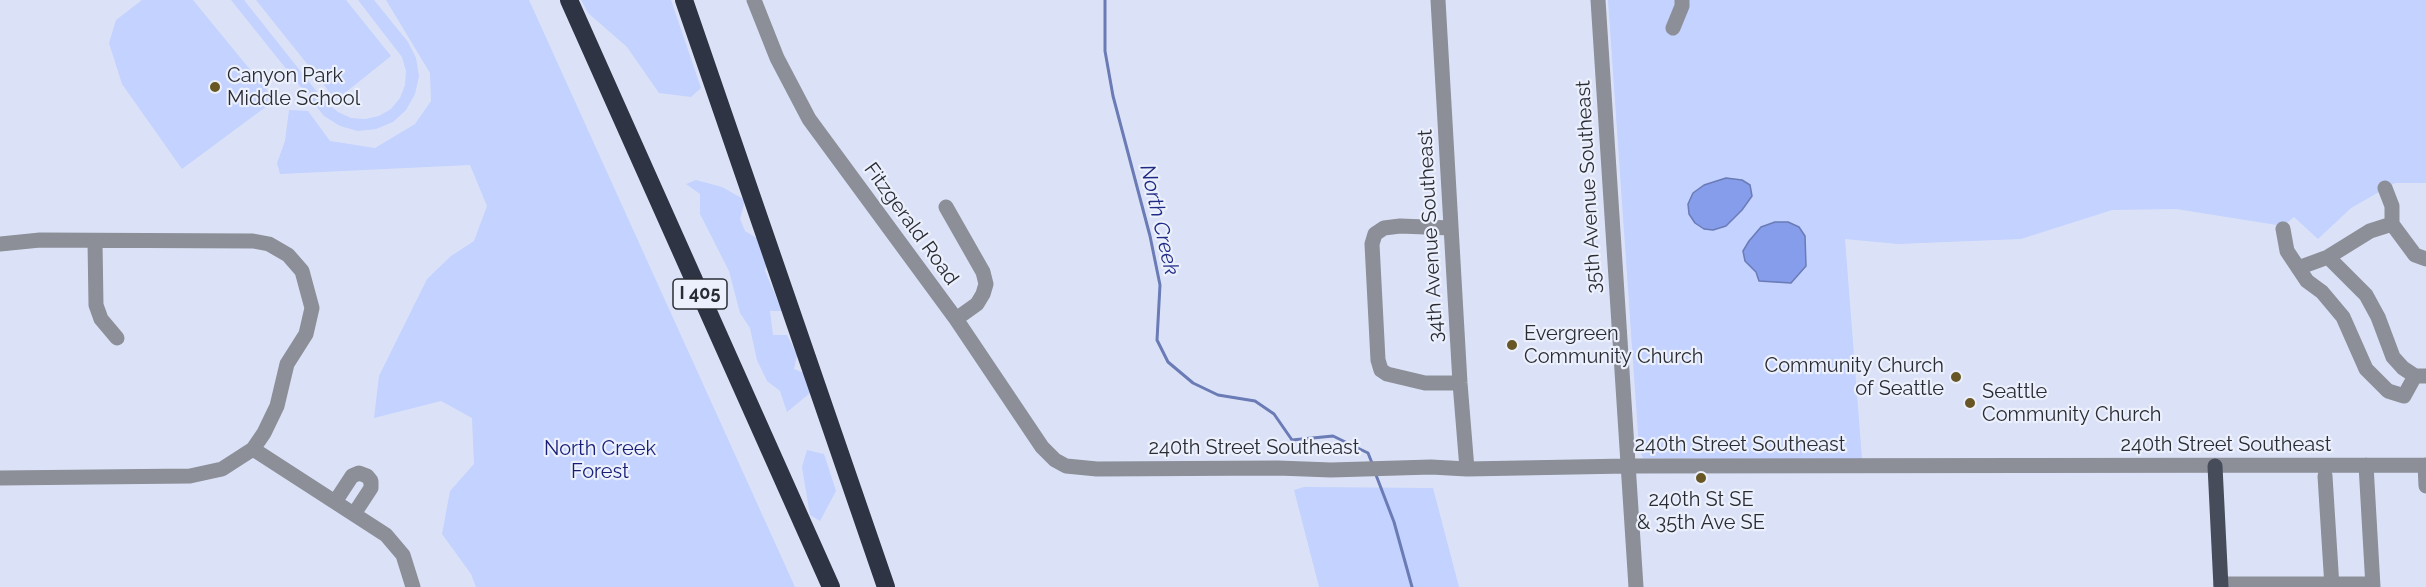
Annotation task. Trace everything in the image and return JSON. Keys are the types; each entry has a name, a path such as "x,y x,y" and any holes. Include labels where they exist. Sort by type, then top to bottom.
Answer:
{"highway":[{"name":"I 405","path":"560,0 822,587"},
{"name":"I 405","path":"569,0 831,587"},
{"path":"684,0 886,587"},
{"path":"696,0 897,587"}],"main road":[{"path":"2215,466 2221,586"}],"street":[{"name":"Fitzgerald Road","path":"754,0 777,57 809,119 956,319 1042,447 1055,460"},
{"name":"34th Avenue Southeast","path":"1438,0 1467,469"},
{"name":"35th Avenue Southeast","path":"1598,0 1626,466 1636,587"},
{"path":"1673,28 1682,6 1682,0"},
{"path":"2385,188 2392,206 2392,224 2415,255 2426,259"},
{"path":"946,207 983,272 986,285 984,294 977,304 956,319"},
{"path":"2298,268 2328,257 2370,231 2392,224"},
{"path":"1451,228 1400,226 1384,228 1376,234 1372,244 1378,360 1381,370 1387,374 1425,382 1460,383"},
{"path":"2283,229 2287,251 2307,281 2322,292 2343,317 2366,369 2388,391 2404,396 2420,376 2403,368 2393,357 2378,317 2366,295 2328,257"},
{"path":"0,243 40,240 253,241 269,244 288,255 302,271 312,308 306,334 287,364 277,406 264,433 253,449 222,469 190,476 0,478"},
{"path":"94,242 96,305 101,320 117,338"},
{"path":"253,449 386,535 403,555 413,587"},
{"name":"240th Street Southeast","path":"1055,460 1079,468 1097,469 1362,470 1626,466 2425,465"},
{"path":"2221,586 2372,585 2366,465"},
{"path":"2425,465 2426,486"},
{"path":"335,502 352,476 359,473 367,476 371,481 371,488 354,514"},
{"path":"2325,476 2332,586"}],"green space":[{"path":"142,0 193,0 275,100 182,169 122,84 109,43 116,20"},
{"path":"231,0 244,0 325,102 351,118 365,119 379,116 391,109 400,98 405,85 406,71 402,57 358,0 374,0 408,42 416,58 419,76 415,94 406,110 393,122 376,129 358,131 340,126 324,116"},
{"path":"256,0 346,0 391,56 336,100"},
{"name":"North Creek Forest","path":"386,0 529,0 795,587 476,587 471,574 442,534 450,491 474,464 472,418 441,401 374,418 379,376 427,279 451,256 474,241 487,206 470,165 280,174 277,163 285,141 289,110 308,111 330,141 375,148 415,124 431,101 430,73"},
{"path":"581,0 671,0 701,88 691,97 659,93 627,47 588,13"},
{"path":"1608,0 2426,0 2426,183 2395,183 2351,208 2318,239 2294,217 2283,226 2176,209 2112,210 2021,239 1898,244 1845,239 1862,459 1643,458 1639,448"},
{"path":"696,180 722,187 745,200 740,219 745,231 760,240 768,255 765,271 782,311 770,311 773,335 787,335 797,355 794,369 809,375 810,393 787,412 780,391 767,381 757,360 750,328 740,313 729,271 700,214 700,194 686,184"},
{"path":"807,450 824,454 836,491 820,521 810,515 802,467"},
{"path":"1304,487 1433,488 1459,587 1319,587 1294,490"}],"water":[{"path":"1726,178 1742,180 1750,185 1752,196 1726,226 1713,230 1704,229 1695,223 1689,214 1688,204 1693,193 1704,185"},
{"path":"1775,222 1788,222 1799,227 1805,236 1806,266 1791,283 1759,281 1756,272 1745,261 1743,251 1749,241 1761,227"}],"waterway":[{"name":"North Creek","path":"1105,0 1105,51 1113,96 1150,236 1160,285 1157,340 1168,362 1193,383 1218,395 1255,401 1274,414 1292,440 1333,436 1368,453 1372,463"},
{"name":"North Creek","path":"1376,475 1394,522 1412,587"}],"place":[{"name":"Canyon Park Middle School","path":"215,87"},
{"name":"Evergreen Community Church","path":"1512,345"},
{"name":"Community Church of Seattle","path":"1956,377"},
{"name":"Seattle Community Church","path":"1970,403"},
{"name":"240th St SE & 35th Ave SE","path":"1701,478"}]}
